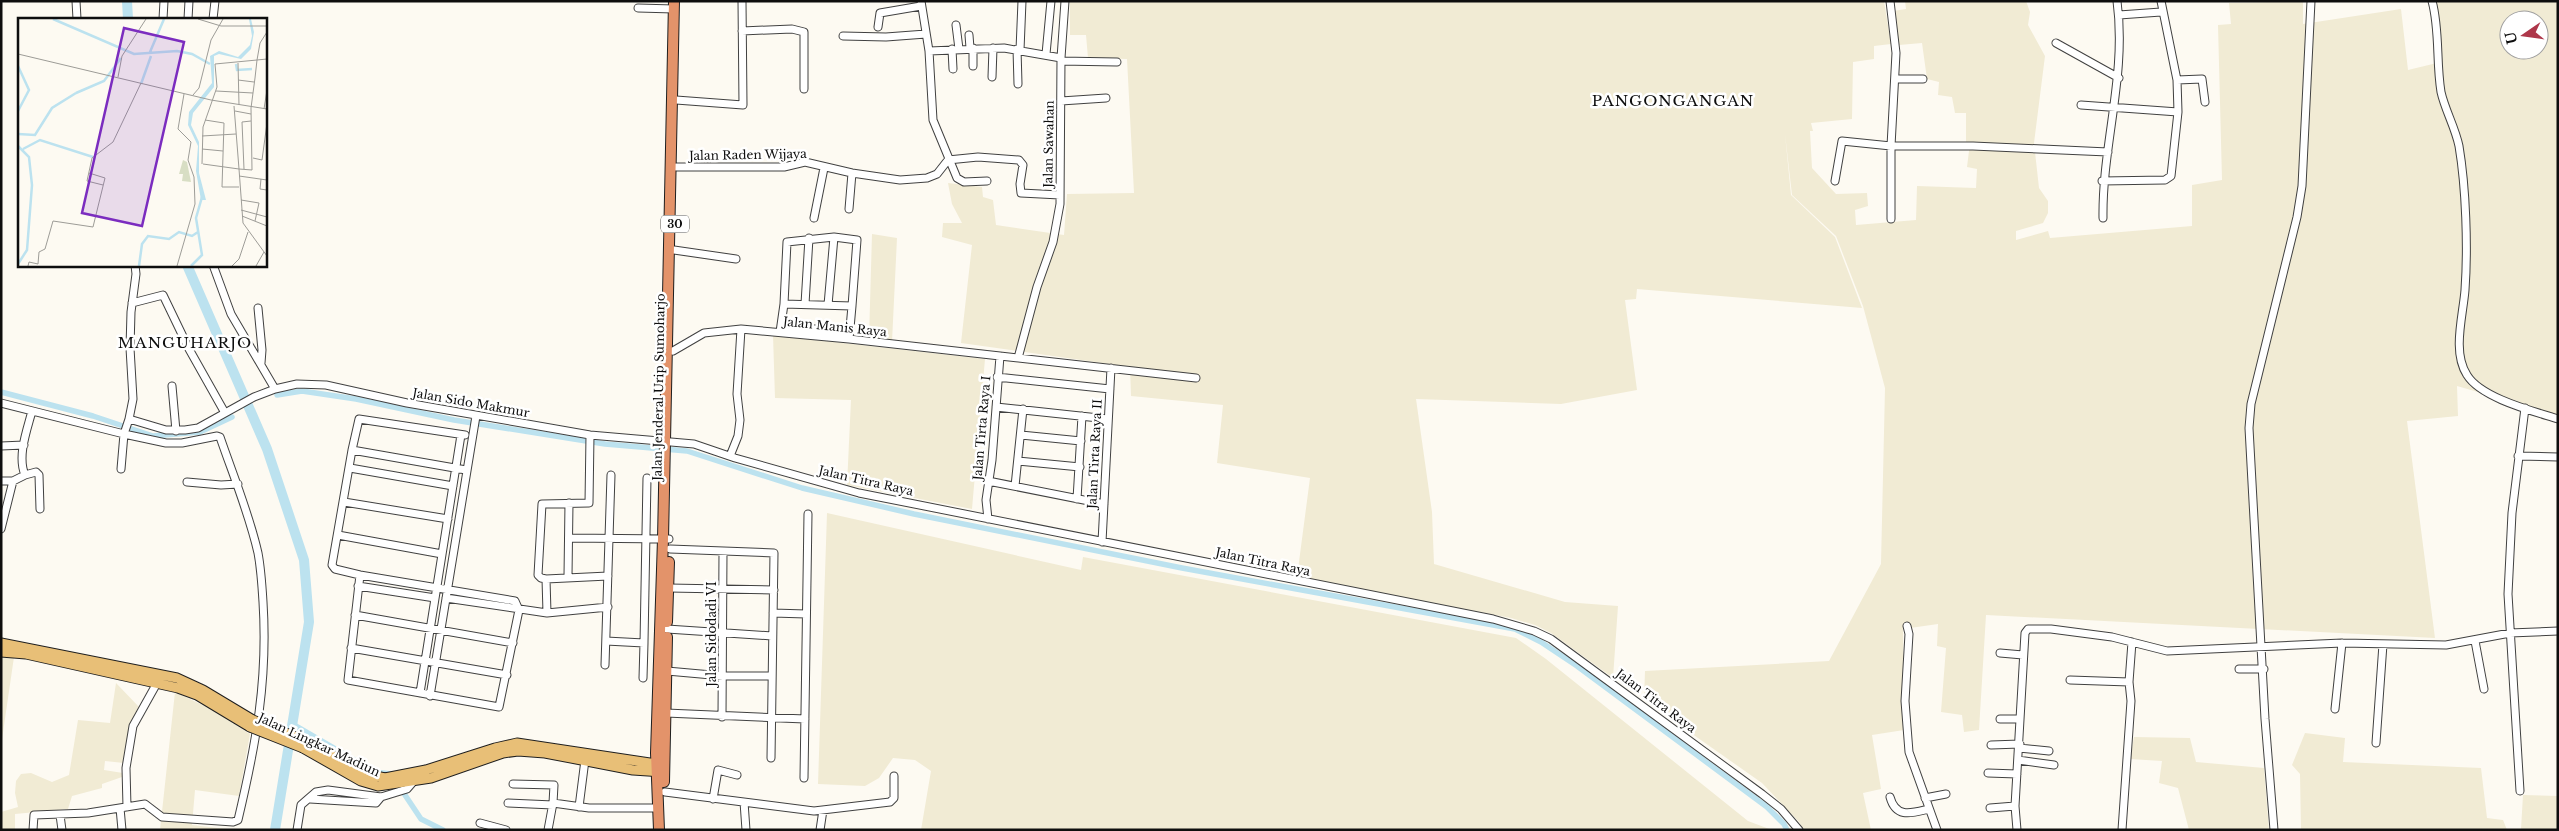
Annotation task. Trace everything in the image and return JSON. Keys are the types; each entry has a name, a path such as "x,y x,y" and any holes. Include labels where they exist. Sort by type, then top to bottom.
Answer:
{"highway":[{"name":"Jalan Jenderal Urip Sumoharjo","path":"667,448 673,351 676,4"},
{"name":"Jalan Jenderal Urip Sumoharjo","path":"660,769 666,713 669,588 667,448 676,4"},
{"name":"Jalan Jenderal Urip Sumoharjo","path":"660,769 668,542"},
{"name":"30","path":"660,769 665,792 664,830"},
{"name":"30","path":"659,830 660,769"}],"main road":[{"name":"Jalan Lingkar Madiun","path":"1,643 197,695 252,723 304,745 362,781 378,786 386,782 409,782 426,770 518,751 660,769"},
{"name":"Jalan Lingkar Madiun","path":"1,652 27,651 177,678 203,690 252,723"},
{"name":"Jalan Lingkar Madiun","path":"473,760 517,744 660,769"}],"street":[{"path":"76,1 77,18"},
{"path":"163,18 164,1"},
{"path":"188,18 189,1"},
{"path":"213,18 214,1"},
{"path":"676,100 743,105 742,1"},
{"path":"1018,84 1018,50 1022,1"},
{"path":"1046,54 1050,1"},
{"name":"Jalan Sawahan","path":"1018,358 1037,287 1052,242 1060,195 1061,59 1065,1"},
{"path":"1890,1 1895,38 1896,79 1891,146 1891,219"},
{"path":"2103,218 2102,181 2115,108 2121,55 2117,1"},
{"path":"2102,181 2170,178 2178,112 2177,80 2161,12 2161,1"},
{"path":"2274,830 2254,541 2249,428 2251,404 2301,194 2311,1"},
{"path":"2432,1 2435,12 2437,60 2442,93 2459,148 2466,231 2466,266 2460,361 2466,374 2474,384 2484,391 2558,419"},
{"path":"638,8 676,4"},
{"path":"878,27 880,12 921,4 929,51 932,111 948,160 960,181 987,181"},
{"path":"2119,15 2161,12"},
{"path":"953,69 956,24"},
{"path":"742,31 792,29 804,32 804,89"},
{"path":"843,36 886,38 926,34"},
{"path":"969,35 973,66"},
{"path":"2056,43 2119,78"},
{"path":"992,77 993,48"},
{"path":"929,51 993,48 1046,54 1061,59 1116,62"},
{"path":"1896,79 1923,79"},
{"path":"2177,80 2202,79 2205,102"},
{"path":"1062,101 1106,98"},
{"path":"2081,105 2178,112"},
{"path":"1835,181 1841,142 1891,146 2002,146 2108,152"},
{"path":"948,160 978,157 1019,160 1023,165 1021,192 1060,195"},
{"name":"Jalan Raden Wijaya","path":"676,167 784,167 805,162 824,168 900,180 927,178 939,173 948,160"},
{"path":"814,218 824,168"},
{"path":"849,209 852,173"},
{"path":"828,305 834,237"},
{"path":"780,329 784,304 787,242 809,238 834,237 857,240 849,335"},
{"path":"805,304 809,238"},
{"path":"674,250 736,259"},
{"path":"121,468 125,433 133,399 130,348 135,266"},
{"path":"213,266 231,314 266,372 271,391"},
{"path":"132,303 164,296 189,349 225,413"},
{"path":"784,304 852,306"},
{"path":"258,308 262,350 261,364"},
{"path":"730,456 738,436 740,420 737,394 741,329"},
{"name":"Jalan Manis Raya","path":"673,351 704,333 741,329 780,329 849,335 1000,356"},
{"path":"1000,356 1196,378"},
{"name":"Jalan Tirta Raya I","path":"988,519 986,500 1000,356"},
{"name":"Jalan Tirta Raya II","path":"1102,542 1111,368"},
{"path":"997,377 1110,389"},
{"name":"Jalan Sido Makmur","path":"176,431 198,428 254,397 297,384 326,386 591,441 667,448"},
{"path":"129,421 176,431 172,386"},
{"path":"1,403 166,443 182,443 211,436 220,437 238,484 258,555 265,645 265,666 256,736 238,820 234,822 162,817 144,804 60,816 34,815 33,830"},
{"path":"996,406 1108,419"},
{"path":"2520,791 2508,594 2518,456 2525,408"},
{"path":"1015,486 1024,410"},
{"path":"25,475 22,463 32,411"},
{"path":"1077,498 1082,416"},
{"path":"430,696 475,417"},
{"path":"360,574 347,677 350,681 499,707 519,610 515,601 333,568 352,450 359,419 461,435 473,433"},
{"path":"420,693 461,435"},
{"path":"1021,435 1081,441"},
{"path":"591,441 589,503 544,503 541,506 538,574 541,578 546,579 568,576 608,576"},
{"path":"1,446 24,445"},
{"name":"Jalan Titra Raya","path":"667,448 706,447 730,456 859,493 1493,620 1534,631 1551,639 1580,658 1762,794 1781,810 1799,830"},
{"path":"352,450 466,470"},
{"path":"2518,456 2558,457"},
{"path":"1018,461 1080,467"},
{"path":"350,468 453,486"},
{"path":"1,481 13,481 36,472 40,475 40,508"},
{"path":"606,665 611,475"},
{"path":"644,678 648,478"},
{"path":"1,529 13,481"},
{"path":"988,481 1104,504"},
{"path":"187,482 221,485 238,484"},
{"path":"344,502 448,519"},
{"path":"568,576 569,504"},
{"path":"804,778 808,514"},
{"path":"338,535 442,554"},
{"path":"570,538 646,540 723,552 774,553 770,716 771,758"},
{"name":"Jalan Sidodadi VI","path":"722,716 723,552"},
{"path":"546,579 547,613"},
{"path":"358,586 435,598"},
{"path":"669,588 774,590"},
{"path":"446,598 547,613 608,608"},
{"path":"773,613 806,614"},
{"path":"354,615 513,643"},
{"path":"1907,626 1909,634 1905,701 1909,752 1936,830"},
{"path":"2016,830 2015,806 2020,746 2025,633 2031,628 2100,635 2167,652 2342,643 2446,645 2510,633 2558,631"},
{"path":"667,629 772,636"},
{"path":"606,641 644,643"},
{"path":"2475,641 2484,690"},
{"path":"2122,830 2131,701 2129,682 2132,642"},
{"path":"2335,708 2342,643"},
{"path":"2376,743 2383,644"},
{"path":"350,648 507,675"},
{"path":"2000,653 2024,655"},
{"path":"2238,669 2264,669"},
{"path":"667,671 723,676 772,676"},
{"path":"2070,680 2129,682"},
{"path":"122,830 126,768 133,726 157,683"},
{"path":"666,713 805,718"},
{"path":"2000,719 2020,719"},
{"path":"1992,745 2020,746 2049,751"},
{"path":"580,807 585,760"},
{"path":"2018,760 2054,765"},
{"path":"713,799 718,770 737,775"},
{"path":"1988,773 2017,774"},
{"path":"665,792 713,799 823,810 890,802 894,798 894,776"},
{"path":"310,799 311,794 328,790 381,797 398,792 409,782"},
{"path":"513,784 554,785 553,804 548,830"},
{"path":"346,793 346,801"},
{"path":"1925,798 1946,794"},
{"path":"297,830 301,805 310,799 376,803 381,797"},
{"path":"1890,797 1894,808 1903,813 1929,809"},
{"path":"744,802 746,830"},
{"path":"508,803 580,807 659,808"},
{"path":"1990,808 2015,806"},
{"path":"820,830 823,810"},
{"path":"60,816 62,830"},
{"path":"480,823 506,830"}],"shaded area":[{"path":"1070,1 1884,1 1891,44 1874,46 1874,59 1853,62 1852,119 1811,123 1813,131 1810,131 1812,168 1836,194 1867,193 1868,206 1855,210 1856,225 1916,220 1917,186 1976,188 1977,169 1967,167 1970,143 1966,143 1966,113 1955,113 1952,97 1938,95 1939,82 1927,79 1922,43 1899,45 1893,11 1906,9 1905,1 2026,1 2030,12 2028,25 2045,56 2034,143 2039,188 2048,201 2048,213 2043,223 2016,231 2016,240 2048,231 2050,238 2192,226 2192,185 2222,180 2218,25 2231,24 2229,3 2303,1 2303,24 2401,9 2408,70 2441,62 2437,1 2558,1 2558,415 2457,386 2458,416 2407,421 2435,638 1986,615 1979,730 1964,732 1962,715 1941,712 1946,648 1937,646 1938,624 1903,629 1904,730 1872,735 1881,789 1863,793 1871,830 1802,830 1800,823 1762,783 1644,700 1645,671 1829,661 1881,564 1885,388 1863,306 1836,236 1792,195 1785,134 1791,195 1835,237 1862,308 1637,289 1636,299 1625,300 1637,390 1561,404 1416,399 1432,512 1434,564 1565,602 1618,606 1613,678 1551,633 1535,625 1511,618 1297,577 1310,478 1217,463 1223,405 1131,396 1130,367 961,343 972,245 942,237 943,223 962,223 952,204 948,183 982,187 983,197 993,200 996,225 1064,235 1067,194 1134,193 1127,59 1088,58 1086,35 1070,35"},
{"path":"872,234 897,238 892,342 869,339"},
{"path":"773,335 985,359 972,509 847,485 851,400 775,398"},
{"path":"827,513 1081,570 1083,557 1516,638 1546,659 1748,821 1772,830 921,830 931,771 915,760 893,758 879,778 865,786 818,784"},
{"path":"1,656 14,657 1,746"},
{"path":"116,683 140,708 124,763 105,761 104,770 123,773 122,777 102,784 102,788 72,796 68,809 15,814 15,830 1,830 1,812 18,807 15,793 16,781 21,774 31,773 52,782 69,775 78,720 110,723"},
{"path":"175,692 211,709 250,734 239,796 195,790 192,825 235,830 160,830"},
{"path":"2305,733 2345,738 2343,762 2481,768 2487,818 2503,820 2507,830 2301,830 2300,774 2292,765"},
{"path":"2134,737 2190,738 2196,762 2264,768 2269,830 2189,830 2178,788 2159,783 2162,761 2130,759"},
{"path":"2523,795 2558,796 2558,830 2510,830 2521,829"}],"waterway":[{"path":"127,1 128,18"},
{"path":"187,266 267,449 304,560 309,622 275,830"},
{"path":"277,395 302,391 356,399 454,420 605,444 687,451 802,488 914,514 1182,568 1515,629 1541,642 1577,666 1767,807 1784,824 1787,830"},
{"path":"1,392 93,416 153,436 200,432 232,417"},
{"path":"294,725 375,772 391,774 421,819 443,830"}],"district":[{"name":"PANGONGANGAN","path":"1673,101"},
{"name":"MANGUHARJO","path":"185,343"}]}
